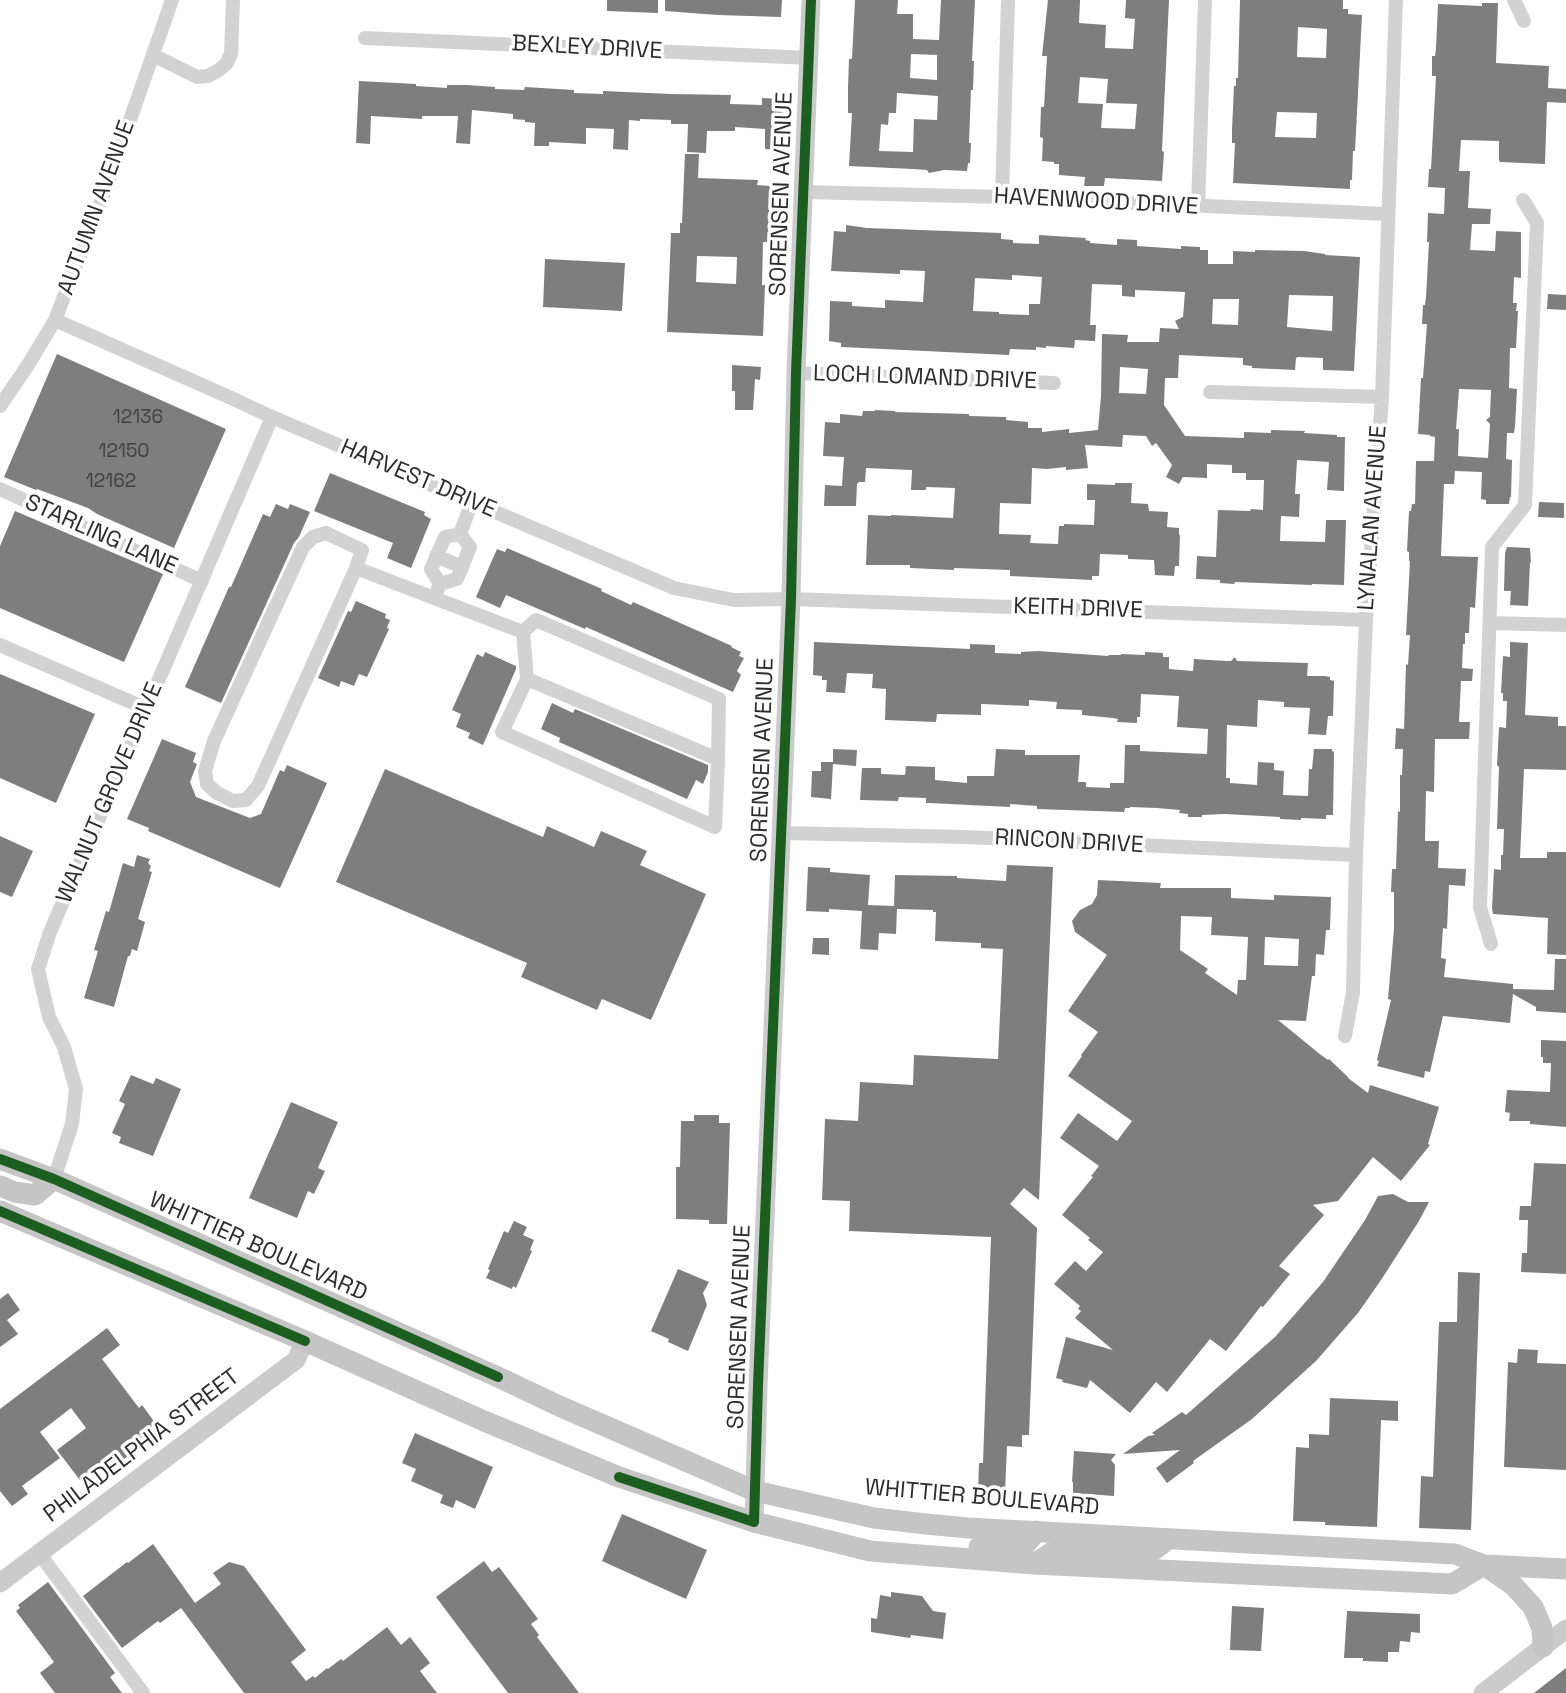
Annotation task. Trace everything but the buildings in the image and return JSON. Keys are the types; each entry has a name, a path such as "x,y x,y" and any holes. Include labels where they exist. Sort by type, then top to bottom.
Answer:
{"main road":[{"name":"WHITTIER BOULEVARD","path":"0,1159 54,1179 755,1492 874,1518 968,1528 1455,1553 1484,1565 1566,1569"},
{"path":"0,1186 35,1195 54,1179"},
{"path":"0,1211 571,1458 754,1522 870,1551 1034,1564 1452,1584 1484,1565 1513,1585 1533,1607 1542,1628 1543,1647"},
{"path":"934,1555 958,1546 1024,1546 1037,1531"},
{"path":"1034,1564 1056,1549 1135,1553 1154,1550 1170,1538"},
{"path":"1341,1579 1393,1565 1406,1551"}],"street":[{"name":"AUTUMN AVENUE","path":"0,407 55,320 156,57 172,0"},
{"path":"156,57 197,77 208,76 219,70 231,54 233,0"},
{"name":"SORENSEN AVENUE","path":"754,1522 791,599 796,373 811,0"},
{"path":"1002,197 1008,0"},
{"path":"1198,206 1205,0"},
{"name":"LYNALAN AVENUE","path":"1345,1035 1353,992 1366,620 1382,397 1396,0"},
{"path":"1514,0 1524,22"},
{"name":"BEXLEY DRIVE","path":"365,38 809,58"},
{"name":"HAVENWOOD DRIVE","path":"803,192 1002,197 1388,214"},
{"path":"1491,944 1480,907 1492,547 1525,505 1537,223 1523,200"},
{"name":"HARVEST DRIVE","path":"55,320 272,417 674,588 734,600 791,599"},
{"name":"LOCH LOMAND DRIVE","path":"796,373 1054,383"},
{"path":"1210,392 1382,397"},
{"name":"WALNUT GROVE DRIVE","path":"54,1179 72,1124 76,1089 64,1047 50,1017 38,969 50,932 272,417"},
{"name":"STARLING LANE","path":"0,489 202,581"},
{"path":"460,534 472,502"},
{"path":"326,533 362,550 356,568 258,786 246,800 233,801 217,793 207,784 205,771 214,741 303,547 313,537 326,533"},
{"path":"437,591 431,569 436,556 445,537 460,534"},
{"path":"437,591 457,579 462,567 470,547 460,534"},
{"path":"436,556 462,567"},
{"path":"356,568 437,591 523,632"},
{"name":"KEITH DRIVE","path":"791,599 1366,620"},
{"path":"536,620 719,699 715,827 502,732 527,679 523,632 536,620"},
{"path":"1490,623 1566,625"},
{"path":"0,645 147,709"},
{"path":"527,679 718,759"},
{"name":"RINCON DRIVE","path":"781,833 966,837 1356,855"},
{"name":"PHILADELPHIA STREET","path":"0,1583 296,1360 305,1342"},
{"path":"39,1553 143,1693"},
{"path":"1483,1693 1566,1629"}],"cycle path":[{"path":"619,1477 754,1522 791,599 796,373 811,0"},
{"path":"0,1159 54,1179 498,1377"},
{"path":"0,1211 305,1341"}]}
